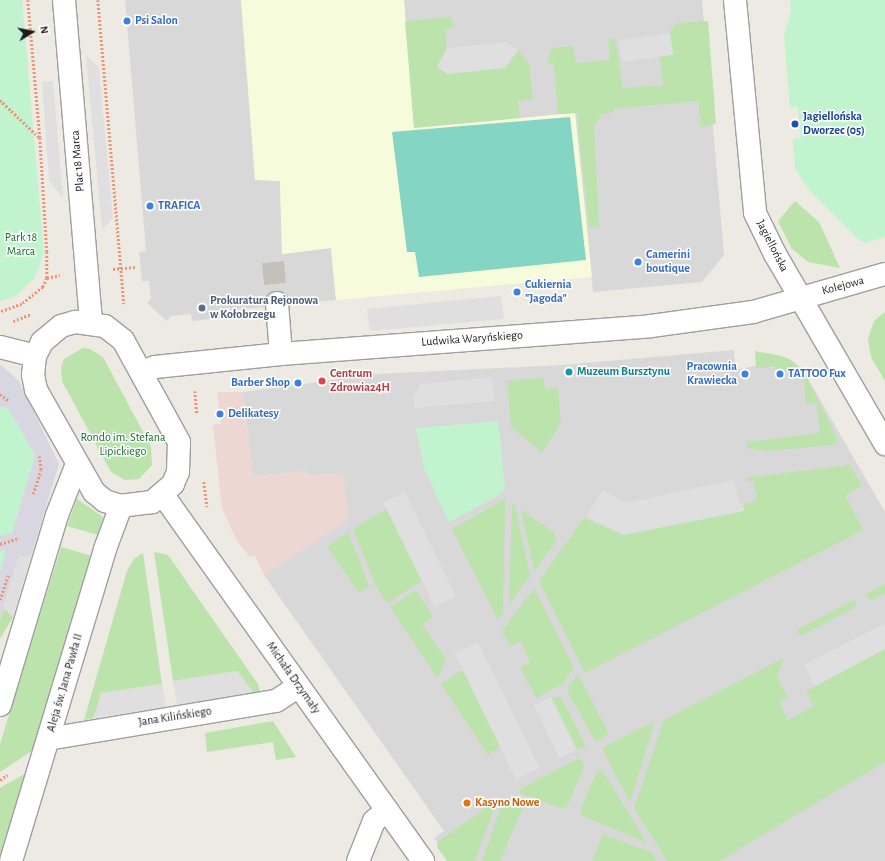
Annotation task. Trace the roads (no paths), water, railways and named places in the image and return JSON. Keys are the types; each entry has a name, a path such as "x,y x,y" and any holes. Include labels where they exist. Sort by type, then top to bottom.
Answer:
{"street":[{"name":"Plac 18 Marca","path":"64,0 91,322"},
{"name":"Jagiellońska","path":"735,0 756,213 767,240 885,444"},
{"name":"Kolejowa","path":"801,298 885,274"},
{"name":"Ludwika Waryńskiego","path":"142,372 155,367 281,354 651,326 753,312 801,298"},
{"path":"277,303 281,354"},
{"path":"75,322 91,322 105,326 123,340 142,372 178,442 178,472 163,495 143,506 121,506 105,501 94,492 36,390 33,375 35,356 42,342 61,326 75,322"},
{"path":"0,347 35,356"},
{"path":"0,705 57,515 77,464"},
{"name":"Michała Drzymały","path":"163,495 423,861"},
{"name":"Aleja św. Jana Pawła II","path":"11,861 104,549 121,506"},
{"name":"Jana Kilińskiego","path":"48,739 276,701 299,686"},
{"path":"358,861 374,821 387,810"}],"tunnel":[{"path":"273,262 277,303"}],"place":[{"name":"Psi Salon","path":"127,21"},
{"name":"Jagiellońska Dworzec (05)","path":"795,124"},
{"name":"TRAFICA","path":"150,206"},
{"name":"Camerini boutique","path":"638,262"},
{"name":"Cukiernia \"Jagoda\"","path":"517,292"},
{"name":"Prokuratura Rejonowa w Kołobrzegu","path":"202,308"},
{"name":"Muzeum Bursztynu","path":"569,372"},
{"name":"Pracownia Krawiecka","path":"745,374"},
{"name":"TATTOO Fux","path":"780,374"},
{"name":"Centrum Zdrowia24H","path":"322,381"},
{"name":"Barber Shop","path":"298,383"},
{"name":"Delikatesy","path":"220,414"},
{"name":"Kasyno Nowe","path":"467,803"}],"park label":[{"name":"Park 18 Marca","path":"21,245"},
{"name":"Rondo im. Stefana Lipickiego","path":"123,445"}]}
